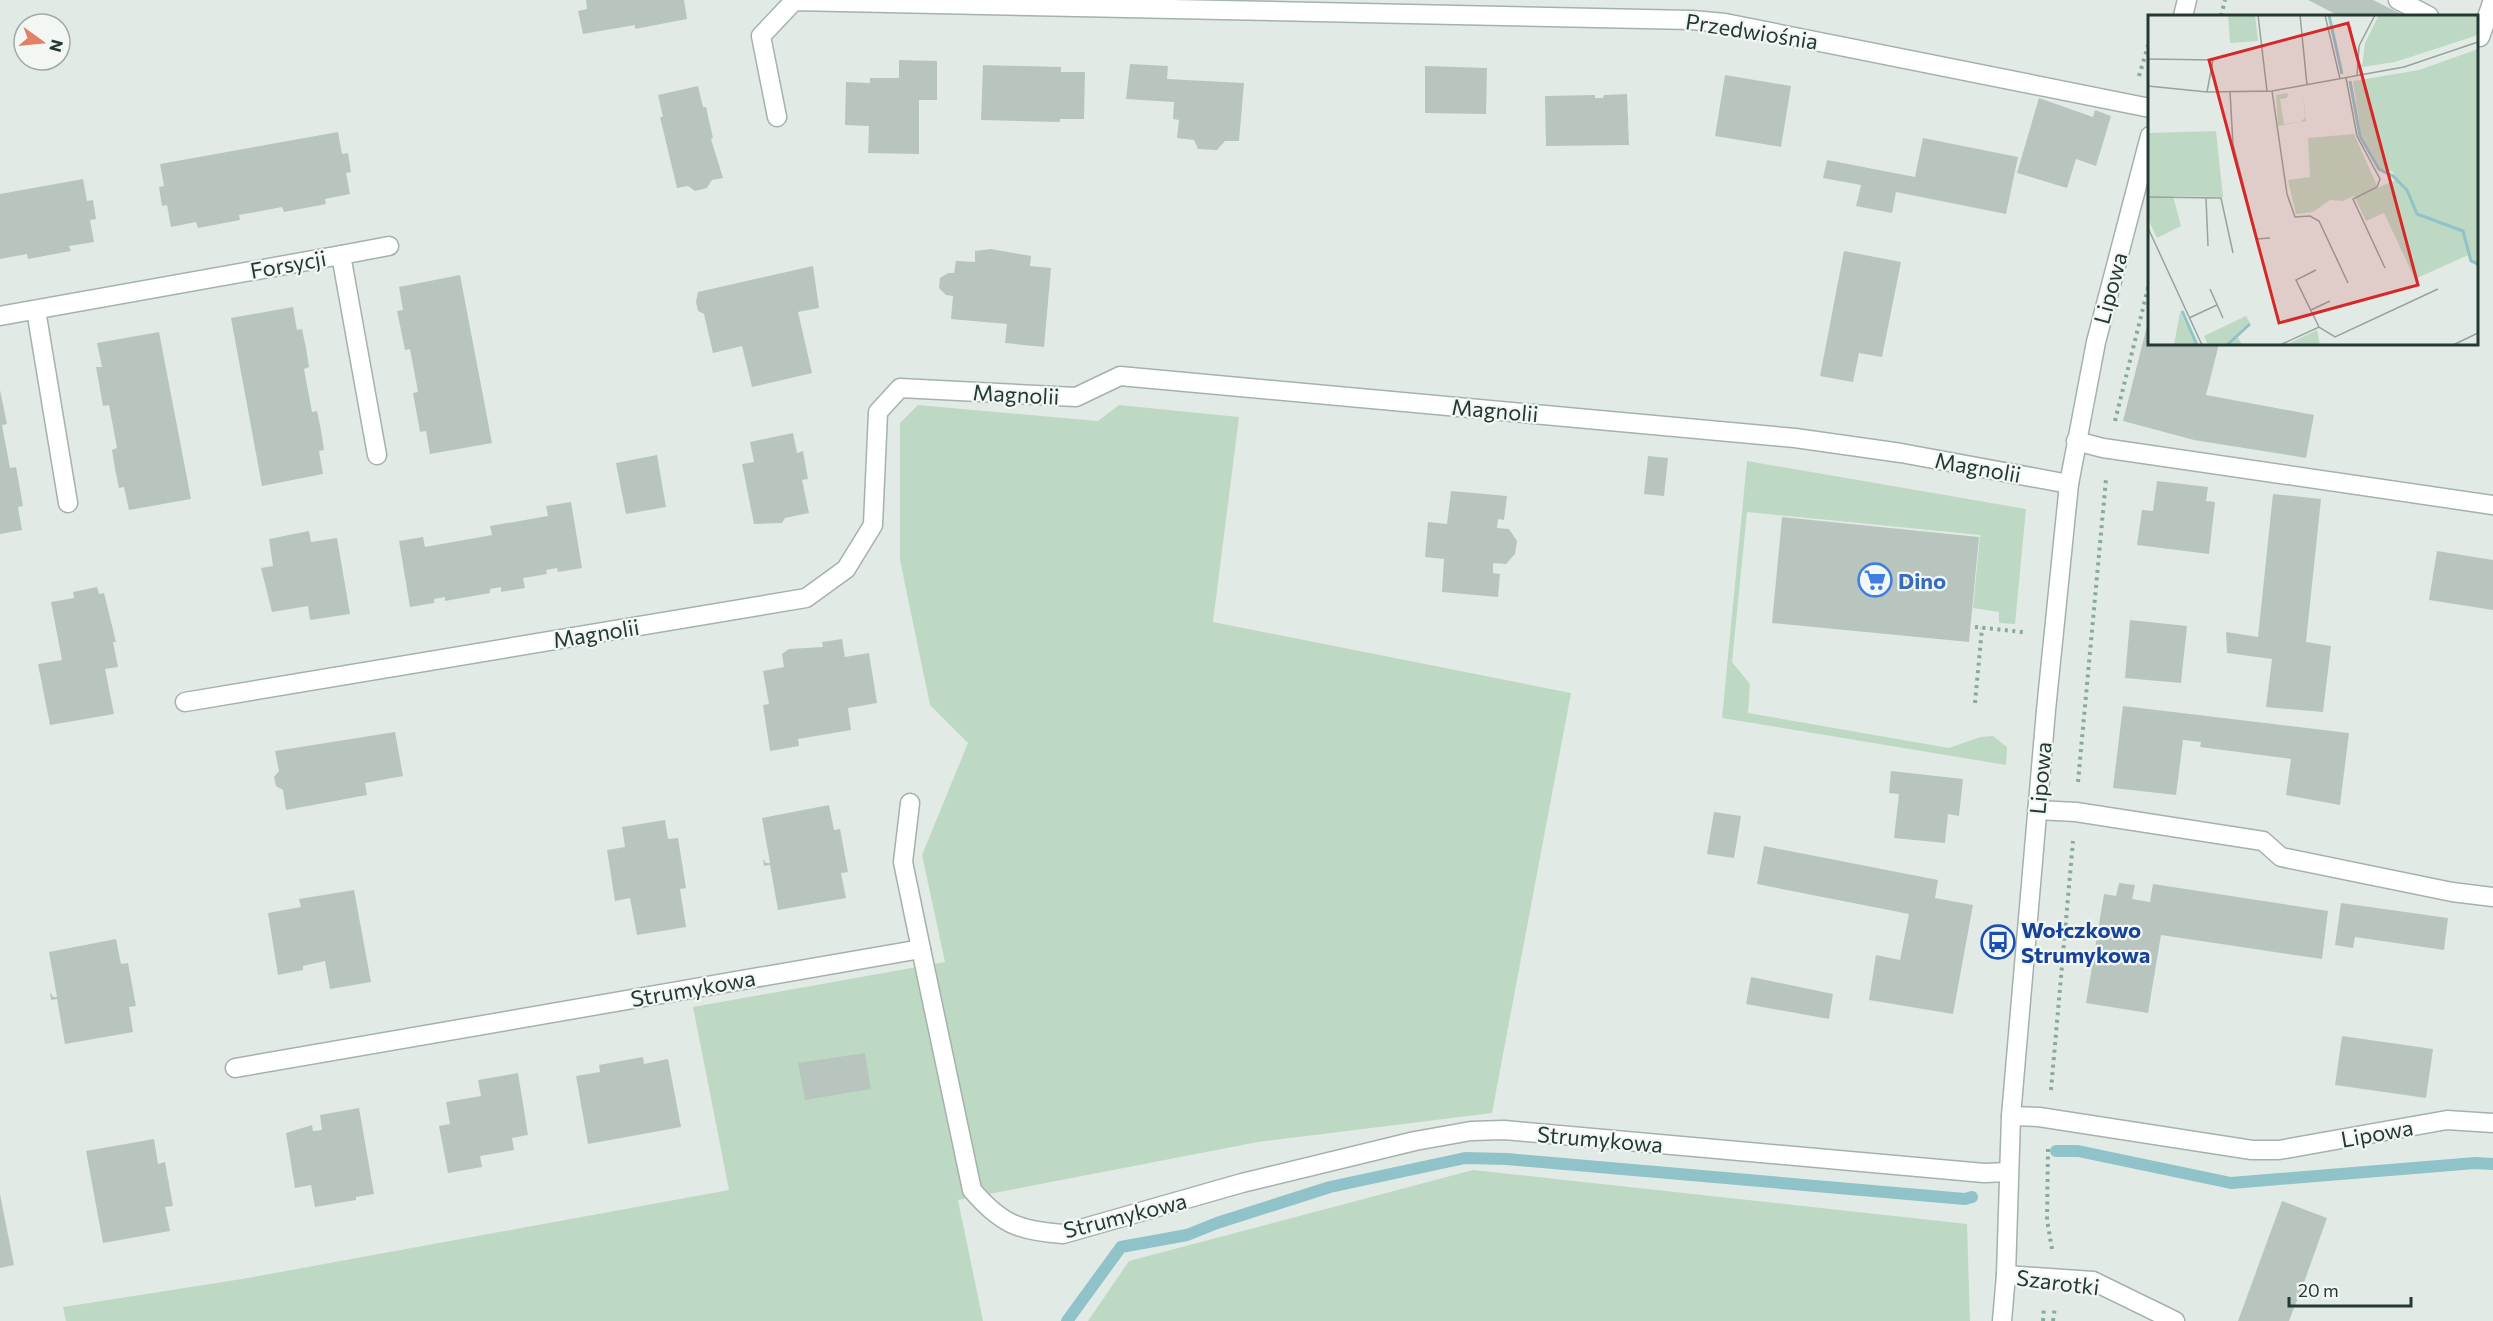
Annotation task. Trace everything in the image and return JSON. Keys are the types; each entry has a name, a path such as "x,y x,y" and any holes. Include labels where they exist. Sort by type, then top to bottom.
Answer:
{"street":[{"path":"2183,15 2187,0"},
{"path":"2398,0 2427,15"},
{"path":"2478,37 2493,0"},
{"name":"Przedwiośnia","path":"777,117 761,36 794,1 1692,20 1748,28 2148,108"},
{"name":"Lipowa","path":"2002,1321 2006,1275 2011,1116 2037,810 2069,484 2096,342 2148,144"},
{"path":"341,255 389,246"},
{"name":"Forsycji","path":"0,316 341,255 376,455"},
{"path":"36,310 68,503"},
{"name":"Magnolii","path":"185,702 806,598 846,569 873,525 878,412 900,388 1076,397 1120,376 1795,438 1901,453 2069,484"},
{"path":"2076,441 2103,447 2493,505"},
{"path":"910,803 903,862 921,949"},
{"path":"2037,810 2076,812 2263,841 2281,857 2452,892 2493,897"},
{"name":"Strumykowa","path":"236,1068 921,949 972,1190 990,1211 1013,1226 1036,1232 1063,1234 1242,1183 1415,1141 1471,1131 1504,1130 1984,1173 2008,1172"},
{"name":"Lipowa","path":"2011,1116 2038,1117 2252,1150 2279,1150 2448,1120 2493,1123"},
{"name":"Szarotki","path":"2006,1275 2093,1281 2175,1321"}],"path":[{"path":"2220,15 2225,0"},
{"path":"1975,627 2027,632"},
{"path":"1975,703 1982,628"},
{"path":"2043,1321 2045,1301"}],"green space":[{"path":"918,405 1098,421 1119,405 1239,417 1213,622 1571,693 1492,1113 1258,1142 958,1200 983,1321 66,1321 63,1307 242,1279 729,1190 693,1007 945,962 922,855 968,743 930,705 900,560 900,423"},
{"path":"1747,461 2026,509 2015,624 1999,623 1999,612 1973,608 1980,535 1747,512 1732,662 1750,684 1748,713 1949,748 1980,737 1993,736 2007,747 2006,765 1722,718"},
{"path":"1473,1170 1967,1224 1970,1321 1088,1321 1129,1261"}],"building":[{"path":"586,0 684,0 687,19 635,29 635,25 583,34 578,11 587,9"},
{"path":"2308,0 2373,0 2403,15 2337,15"},
{"path":"899,60 937,61 937,100 919,100 919,154 868,153 869,126 845,125 846,82 870,83 870,78 899,78"},
{"path":"1130,64 1168,66 1167,79 1244,83 1239,141 1225,141 1217,150 1198,149 1194,140 1177,138 1179,120 1173,119 1174,102 1126,99"},
{"path":"983,65 1061,67 1061,72 1085,72 1084,119 1060,119 1060,122 981,120"},
{"path":"1425,66 1487,68 1486,114 1425,113"},
{"path":"1725,75 1791,86 1781,147 1715,136"},
{"path":"698,86 703,107 706,107 713,138 711,139 723,178 712,180 707,188 695,191 688,186 677,188 660,117 663,117 658,95"},
{"path":"1627,94 1629,145 1546,146 1545,96 1595,95 1595,98 1603,98 1604,95"},
{"path":"2039,98 2093,117 2095,110 2111,116 2096,166 2076,159 2067,188 2017,173"},
{"path":"338,132 342,154 348,153 351,172 346,173 350,194 325,199 326,204 284,212 282,207 239,215 240,220 198,228 196,222 171,227 167,205 162,206 159,187 164,186 160,164"},
{"path":"1923,138 2018,157 2006,214 1896,192 1892,213 1856,206 1861,185 1823,178 1827,160 1915,177"},
{"path":"83,179 87,201 93,200 96,219 90,220 94,242 69,246 71,251 28,259 27,254 0,259 0,194"},
{"path":"991,249 1031,256 1030,266 1051,268 1044,347 1005,343 1007,324 951,319 953,296 946,295 939,288 940,278 948,273 954,273 956,261 975,262 975,251"},
{"path":"1844,251 1901,262 1882,357 1859,353 1853,382 1820,376"},
{"path":"813,266 819,308 798,312 812,373 752,387 742,346 713,353 704,314 698,311 696,302 698,292"},
{"path":"460,275 492,443 430,454 426,431 420,432 413,393 418,392 410,349 405,350 397,311 403,310 399,287"},
{"path":"293,307 297,330 302,329 306,348 309,367 304,369 312,412 317,411 321,430 324,450 319,451 323,474 262,486 231,318"},
{"path":"2148,322 2148,345 2219,345 2206,395 2314,415 2306,458 2194,440 2123,421"},
{"path":"159,332 191,499 129,510 124,487 119,488 115,469 112,450 117,448 109,405 103,406 96,367 102,367 97,343"},
{"path":"0,390 7,424 2,425 10,468 16,467 23,506 18,507 22,530 0,534"},
{"path":"793,433 797,453 803,451 808,479 802,480 809,513 785,518 782,523 754,524 742,464 754,462 750,442"},
{"path":"657,455 666,507 626,514 616,463"},
{"path":"1648,456 1668,458 1664,496 1644,494"},
{"path":"2157,481 2208,487 2206,501 2215,502 2209,554 2137,545 2142,510 2153,511"},
{"path":"1451,491 1507,496 1504,520 1498,519 1497,528 1509,529 1517,541 1515,554 1506,564 1493,563 1493,573 1500,574 1498,597 1442,592 1444,559 1425,557 1428,522 1447,524"},
{"path":"2273,494 2321,499 2306,642 2331,646 2323,712 2266,707 2272,659 2227,653 2226,632 2258,637"},
{"path":"571,502 582,568 558,572 557,568 546,570 547,574 523,578 525,588 501,592 501,587 490,589 490,593 445,601 445,597 434,599 434,603 410,607 399,541 423,537 425,547 492,535 490,526 548,516 546,506"},
{"name":"Dino","path":"1782,517 1979,537 1969,642 1772,623"},
{"path":"309,531 311,542 337,538 350,614 310,620 308,606 272,612 261,568 273,566 269,539"},
{"path":"2437,551 2493,560 2493,610 2429,600"},
{"path":"97,587 99,594 104,593 116,642 113,642 118,667 105,669 114,714 50,725 38,664 62,660 51,602 74,598 73,592"},
{"path":"2130,620 2187,626 2181,683 2125,678"},
{"path":"842,639 845,657 869,653 877,703 848,708 851,730 798,739 799,746 770,751 763,705 769,704 763,671 784,667 782,654 789,649 823,647 822,642"},
{"path":"2123,706 2349,733 2340,805 2286,795 2291,759 2200,747 2201,742 2183,740 2176,795 2113,788"},
{"path":"395,732 403,776 365,783 367,795 286,810 283,790 276,786 274,777 279,771 275,751"},
{"path":"1891,771 1963,779 1959,816 1948,814 1945,843 1894,838 1899,794 1889,793"},
{"path":"829,805 834,830 840,829 848,872 841,873 846,898 778,910 770,865 764,866 763,859 766,863 770,863 762,818"},
{"path":"1714,812 1741,816 1734,858 1707,854"},
{"path":"665,820 668,839 678,838 686,888 680,889 686,927 637,935 630,898 615,901 607,850 625,847 622,827"},
{"path":"1764,846 1938,880 1935,898 1973,905 1953,1014 1869,1000 1876,955 1900,960 1909,914 1757,884"},
{"path":"2119,883 2135,885 2132,899 2150,902 2153,884 2328,911 2322,959 2161,935 2148,1013 2086,1003 2104,894 2116,896"},
{"path":"354,890 371,982 330,989 325,961 303,966 303,970 278,975 268,913 301,907 299,899"},
{"path":"2341,903 2448,918 2444,950 2355,937 2353,948 2335,945"},
{"path":"116,939 121,964 128,963 136,1006 129,1007 133,1032 65,1044 57,999 51,1000 50,992 53,997 57,997 49,952"},
{"path":"1751,977 1833,994 1829,1019 1746,1004"},
{"path":"2342,1036 2433,1049 2426,1098 2335,1085"},
{"path":"865,1053 871,1089 805,1100 798,1063"},
{"path":"643,1057 644,1064 668,1059 681,1127 588,1144 576,1076 600,1072 599,1065"},
{"path":"518,1073 528,1135 512,1138 514,1150 480,1156 482,1167 448,1173 439,1126 450,1124 446,1102 481,1096 478,1080"},
{"path":"359,1108 374,1194 356,1197 356,1200 315,1207 311,1185 295,1188 286,1133 312,1125 313,1131 322,1130 320,1115"},
{"path":"154,1139 158,1164 165,1162 173,1206 165,1207 170,1231 103,1243 86,1151"},
{"path":"0,1194 14,1265 0,1268"},
{"path":"2282,1201 2327,1218 2306,1277 2289,1321 2238,1321"}],"waterway":[{"path":"2056,1151 2078,1151 2231,1183 2475,1163 2493,1164"},
{"path":"1067,1321 1121,1247 1187,1235 1217,1223 1330,1187 1465,1158 1507,1159 1965,1199 1972,1197"}],"place":[{"name":"Dino","path":"1875,580"},
{"name":"Wołczkowo Strumykowa","path":"1998,942"}]}
